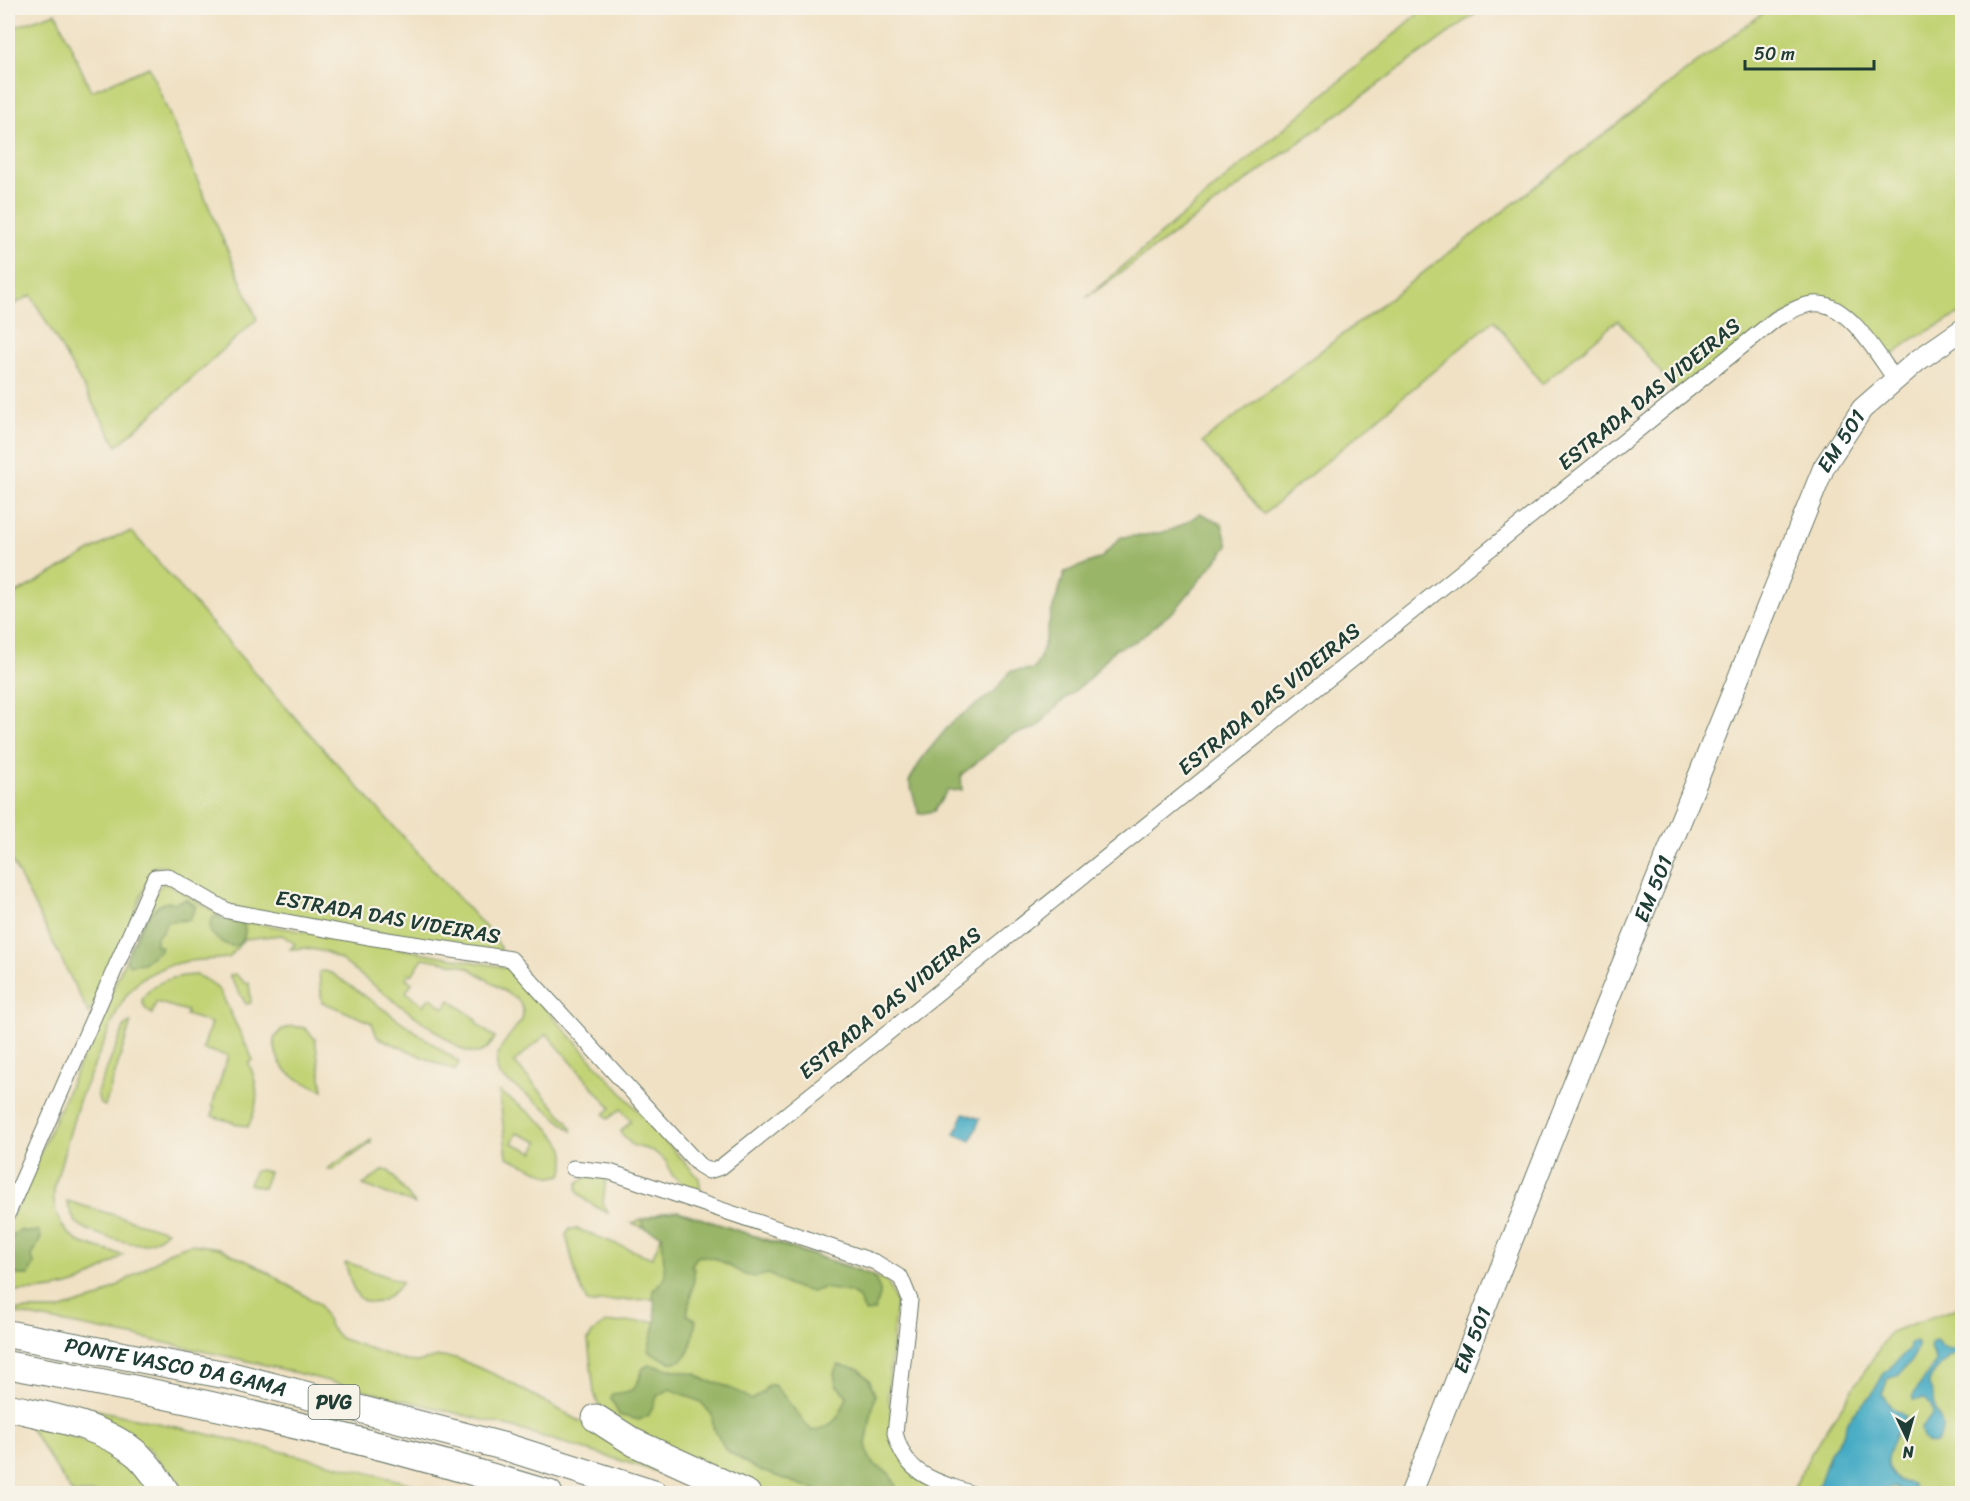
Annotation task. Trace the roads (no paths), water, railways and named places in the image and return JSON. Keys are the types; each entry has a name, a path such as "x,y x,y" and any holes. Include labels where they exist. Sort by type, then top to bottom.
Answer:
{"highway":[{"name":"PONTE VASCO DA GAMA","path":"8,1334 232,1376 506,1447 654,1494"},
{"name":"PONTE VASCO DA GAMA","path":"8,1365 105,1383 301,1426 437,1461 549,1494"},
{"path":"8,1407 83,1426 117,1441 146,1464 167,1494"},
{"path":"596,1418 635,1443 747,1494"}],"main road":[{"name":"EM 501","path":"1411,1494 1824,467 1862,409 1917,361 1962,330"}],"street":[{"name":"ESTRADA DAS VIDEIRAS","path":"8,1213 155,877 167,876 228,911 368,937 511,959 699,1166 709,1171 721,1167 1776,319 1795,308 1820,304 1840,311 1856,327 1895,379"},
{"path":"573,1168 610,1172 875,1262 901,1278 910,1300 895,1433 899,1450 911,1467 928,1477 972,1494"}],"water":[{"path":"964,1113 980,1119 971,1141 955,1134"},
{"path":"1936,1340 1948,1350 1954,1350 1962,1341 1962,1355 1949,1357 1930,1380 1929,1386 1934,1397 1935,1409 1942,1426 1941,1435 1932,1444 1925,1440 1921,1428 1932,1415 1932,1408 1925,1399 1913,1400 1913,1395 1935,1363 1930,1349 1931,1343"},
{"path":"1910,1343 1918,1343 1918,1347 1914,1356 1900,1373 1888,1379 1882,1394 1891,1407 1906,1417 1891,1446 1887,1459 1888,1467 1898,1481 1913,1484 1916,1493 1906,1493 1893,1488 1870,1493 1816,1493 1830,1453 1845,1431 1846,1424 1871,1396 1883,1375 1909,1349"}]}
